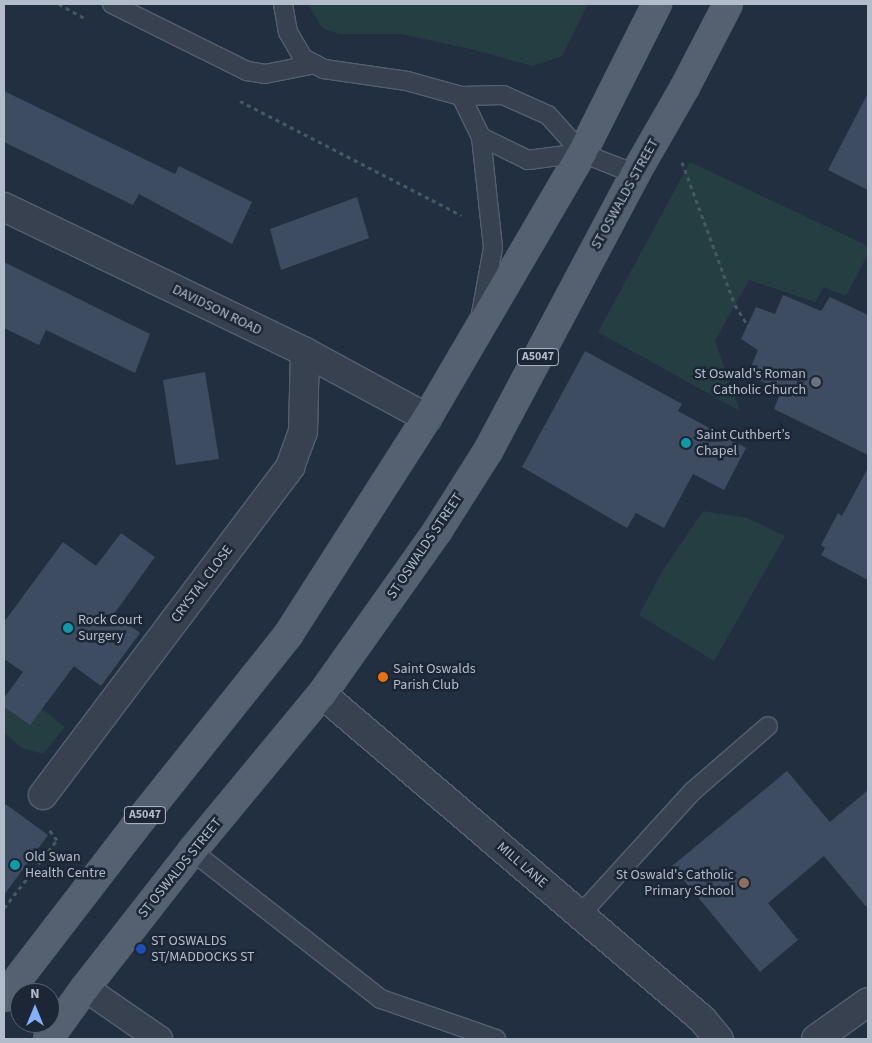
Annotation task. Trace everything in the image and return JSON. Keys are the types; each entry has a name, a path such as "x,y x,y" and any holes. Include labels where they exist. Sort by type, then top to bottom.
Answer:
{"main road":[{"name":"A5047","path":"4,997 134,828 288,635 427,418 582,153 657,4"},
{"name":"ST OSWALDS STREET","path":"48,1039 85,988 192,851 322,694 438,530 488,451 635,174 728,4"}],"street":[{"name":"DAVIDSON ROAD","path":"4,207 305,352 427,418"},
{"name":"CRYSTAL CLOSE","path":"43,795 290,467 303,432 305,352"},
{"name":"MILL LANE","path":"322,694 702,1019 719,1039"},
{"path":"85,988 159,1039"},
{"path":"816,1039 843,1022 868,1002"}],"lane":[{"path":"112,4 247,71 265,74 315,64"},
{"path":"282,4 288,32 303,58 324,69 407,81 461,96 504,94 548,115 582,153 635,174"},
{"path":"461,96 482,136 493,232 493,248 479,329"},
{"path":"482,136 528,160 582,153"},
{"path":"580,915 694,791 768,726"},
{"path":"192,851 381,999 496,1039"}],"path":[{"path":"59,4 91,22"},
{"path":"232,97 493,232"},
{"path":"666,120 735,305 748,326"},
{"path":"4,908 57,840 35,809 43,795"}],"green space":[{"path":"308,4 588,4 562,56 532,66 475,50 401,34 339,34 322,28"},
{"path":"690,162 868,246 868,254 846,296 824,287 815,302 749,280 715,341 740,411 598,332"},
{"path":"703,511 747,518 785,536 714,661 639,615 663,570"},
{"path":"4,707 29,725 42,709 65,727 43,754 22,748 4,732"}],"building":[{"path":"4,91 175,174 179,166 252,202 232,244 139,194 133,205 4,142"},
{"path":"868,93 868,190 828,170"},
{"path":"357,197 369,238 281,270 270,229"},
{"path":"4,262 150,334 135,373 46,330 39,345 4,328"},
{"name":"St Oswald's Roman Catholic Church","path":"783,295 821,311 830,297 868,315 868,455 774,409 781,391 748,374 758,350 741,339 756,307 775,314"},
{"name":"Saint Cuthbert’s Chapel","path":"585,351 682,404 678,411 746,448 724,490 693,474 664,528 636,513 627,528 522,467"},
{"path":"205,372 219,459 176,465 163,380"},
{"path":"868,468 868,580 821,555 825,548 821,545 838,513 842,516"},
{"name":"Rock Court Surgery","path":"121,533 155,557 114,614 140,633 101,686 74,666 30,725 4,707 4,698 23,672 4,659 4,622 63,542 96,566"},
{"path":"787,771 830,822 868,790 868,909 824,856 768,903 798,940 760,972 672,866"},
{"name":"Old Swan Health Centre","path":"4,803 48,835 4,895"}],"place":[{"name":"St Oswald's Roman Catholic Church","path":"816,382"},
{"name":"Saint Cuthbert’s Chapel","path":"686,443"},
{"name":"Rock Court Surgery","path":"68,628"},
{"name":"Saint Oswalds Parish Club","path":"383,677"},
{"name":"Old Swan Health Centre","path":"15,865"},
{"name":"St Oswald's Catholic Primary School","path":"744,883"},
{"name":"ST OSWALDS ST/MADDOCKS ST","path":"141,949"}]}
